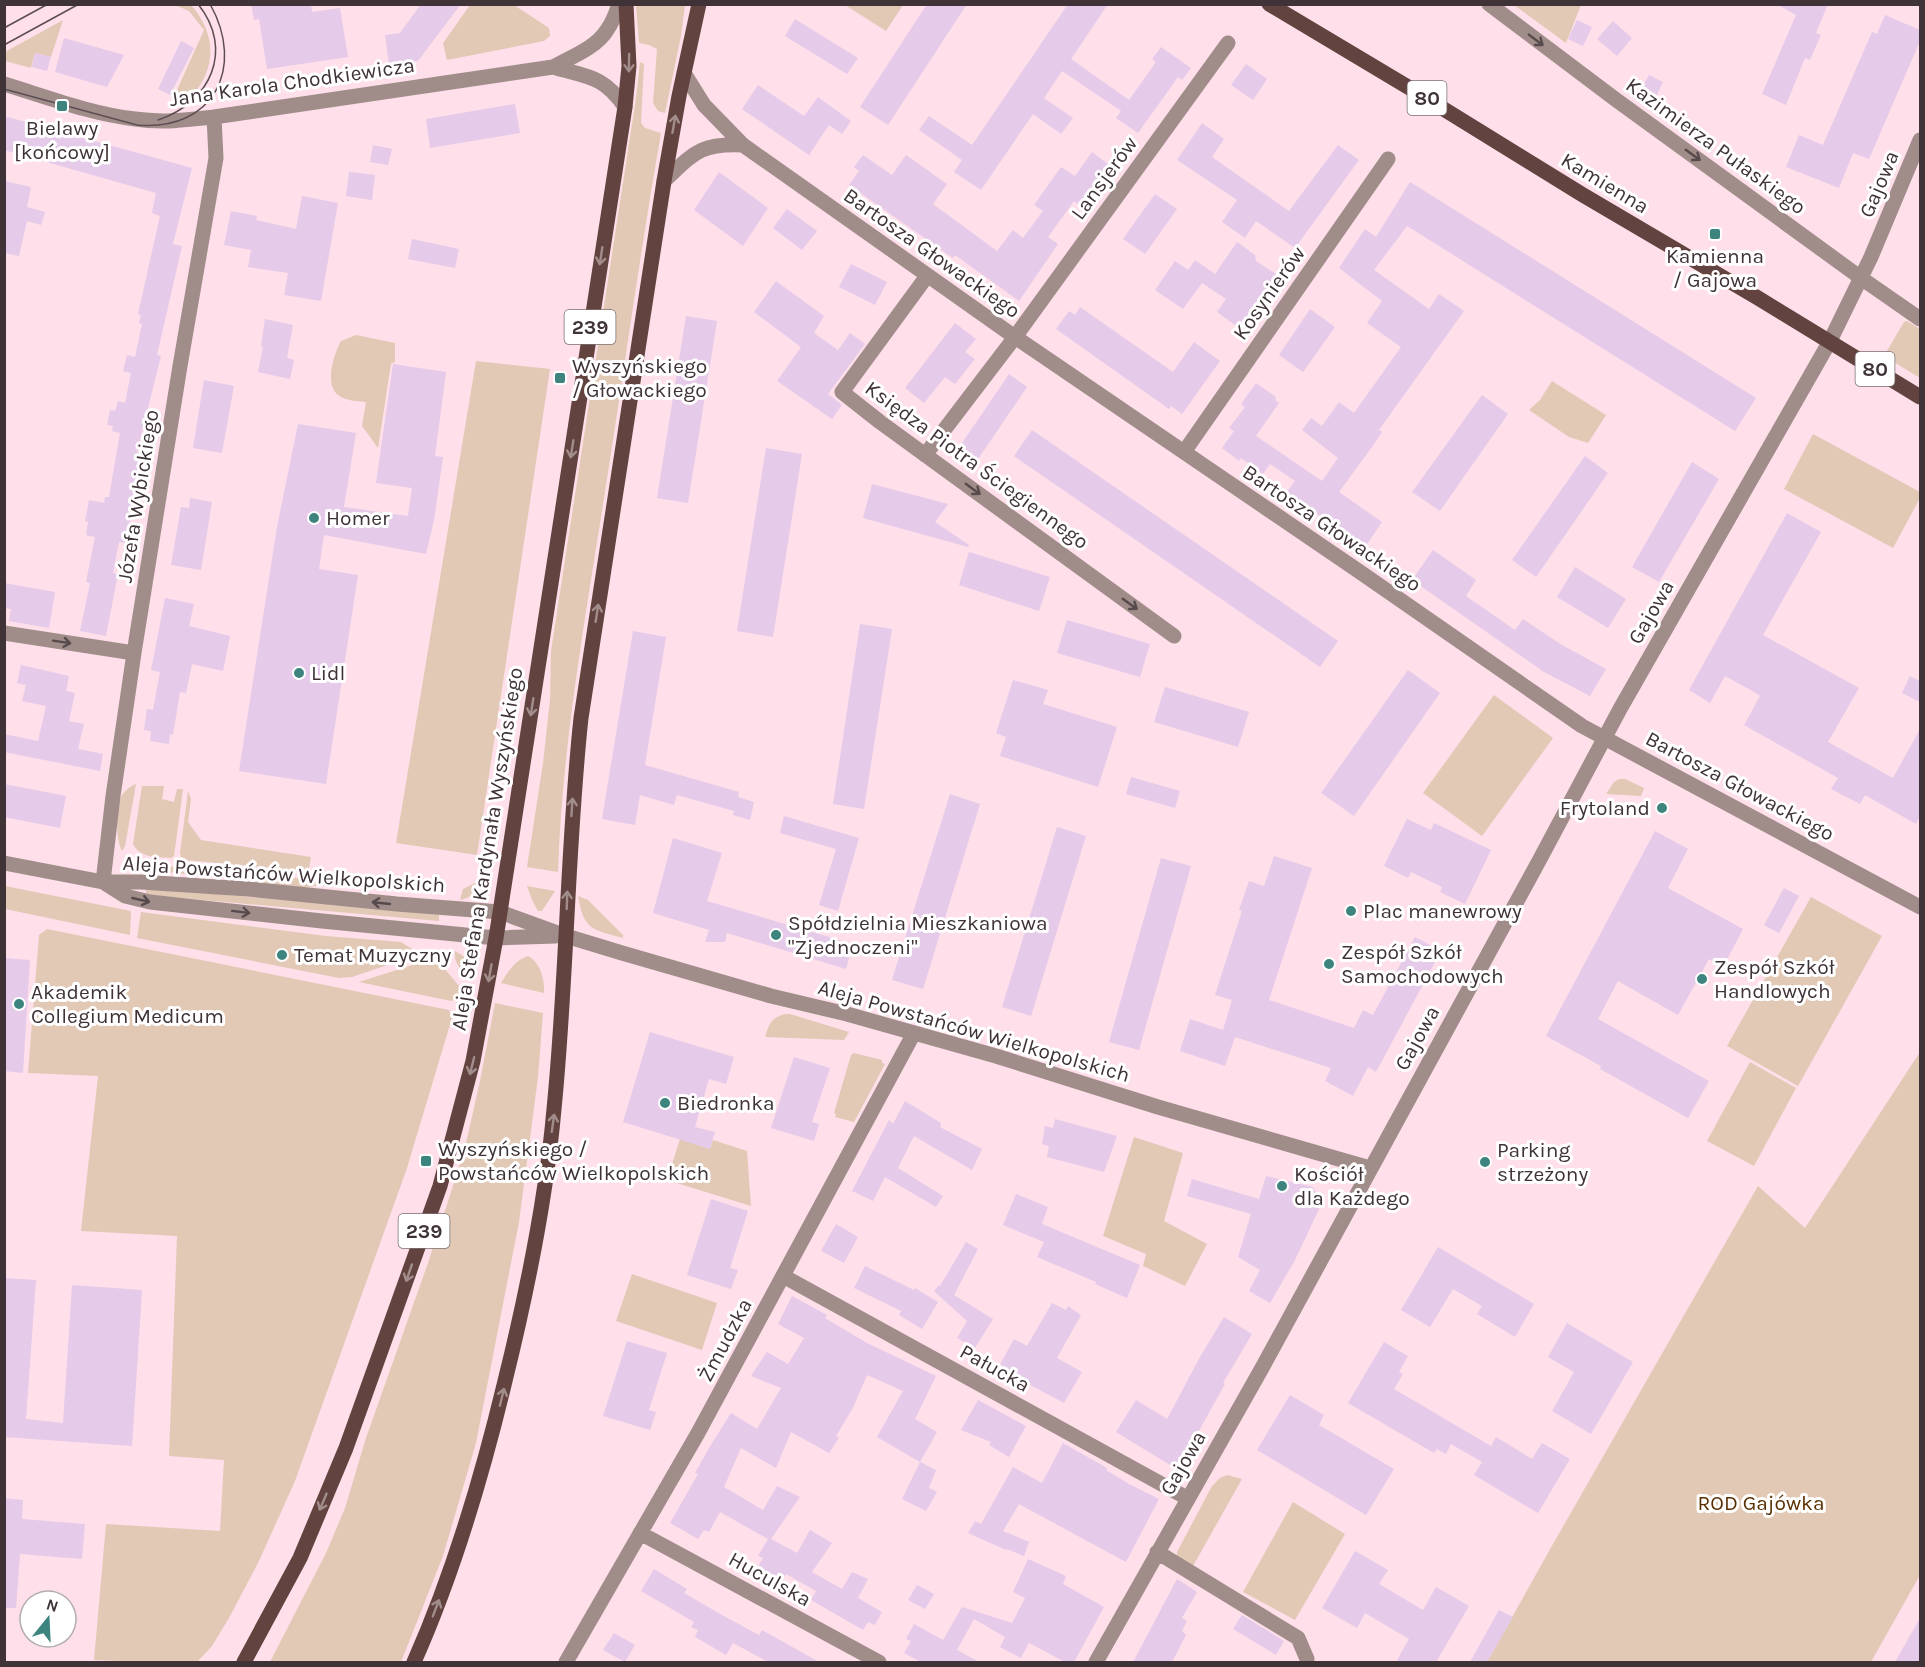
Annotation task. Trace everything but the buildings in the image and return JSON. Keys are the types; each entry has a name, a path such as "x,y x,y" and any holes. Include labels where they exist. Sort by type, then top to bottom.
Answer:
{"main road":[{"name":"Aleja Stefana Kardynała Wyszyńskiego","path":"244,1661 300,1558 346,1448 440,1186 474,1061 496,938 625,106 629,66 626,4"},
{"name":"239","path":"414,1662 448,1575 488,1454 519,1326 538,1223 554,1112 563,1004 574,784 581,718 664,181 699,4"},
{"name":"Kamienna","path":"1269,4 1920,397"}],"street":[{"name":"Jana Karola Chodkiewicza","path":"4,84 91,110 135,119 170,121 214,117 553,67 602,37 619,4"},
{"name":"Kazimierza Pułaskiego","path":"1489,4 1606,92 1920,319"},
{"name":"Lansjerów","path":"925,455 1015,337 1228,43"},
{"name":"Jana Karola Chodkiewicza","path":"553,67 597,80 608,86 625,106"},
{"name":"Bartosza Głowackiego","path":"684,73 704,105 743,145 1015,337 1573,720 1920,907"},
{"name":"Józefa Wybickiego","path":"103,882 134,653 216,158 214,117"},
{"name":"Gajowa","path":"1096,1662 1262,1368 1605,738 1830,341 1861,278 1920,140"},
{"path":"664,181 703,149 715,145 743,145"},
{"name":"Kosynierów","path":"1184,452 1388,159"},
{"name":"Księdza Piotra Ściegiennego","path":"927,276 842,392 1174,636"},
{"path":"4,633 134,653"},
{"name":"Aleja Powstańców Wielkopolskich","path":"4,863 103,882 237,888 500,912 566,936 771,996 914,1033 1370,1168"},
{"name":"Aleja Powstańców Wielkopolskich","path":"103,882 125,896 150,902 496,938 566,936"},
{"name":"Żmudzka","path":"566,1662 698,1433 914,1033"},
{"name":"Pałucka","path":"783,1276 1187,1498"},
{"name":"Huculska","path":"640,1533 879,1662"},
{"path":"1157,1552 1298,1638 1307,1659"}],"green space":[{"path":"175,5 191,5 198,13 207,31 210,60 203,80 194,92 190,96 173,99 204,30 189,11"},
{"path":"470,5 514,5 549,28 550,36 544,41 447,60 443,43"},
{"path":"636,5 685,5 665,113 658,111 653,103 657,49 639,43"},
{"path":"845,5 903,5 886,31"},
{"path":"1514,5 1581,5 1566,43"},
{"path":"63,20 51,57 35,53 31,68 5,61 5,52"},
{"path":"640,62 644,64 641,123 645,128 661,133 574,691 560,826 558,872 527,867 550,700 551,651"},
{"path":"1907,321 1920,329 1920,378 1884,356 1904,322"},
{"path":"356,335 395,343 395,362 391,364 378,448 362,426 366,402 341,397 332,384 333,361 341,341"},
{"path":"476,361 550,369 477,855 396,843"},
{"path":"1552,381 1606,415 1588,443 1569,437 1529,410 1540,400"},
{"path":"1813,434 1920,492 1920,498 1893,548 1784,489"},
{"path":"1494,695 1553,738 1482,836 1423,793"},
{"path":"1625,779 1644,788 1641,796 1606,794 1614,782"},
{"path":"136,784 125,846 122,851 117,827 119,802 125,791"},
{"path":"142,786 164,786 162,799 174,802 177,789 183,789 174,856 171,858 144,854 133,844"},
{"path":"188,791 191,799 188,822 201,840 311,857 309,869 306,871 181,858"},
{"path":"156,865 303,879 334,886 300,889 244,880 147,870"},
{"path":"481,880 486,880 479,890 460,900 463,889"},
{"path":"5,886 131,911 130,935 5,909"},
{"path":"527,886 555,891 542,911 538,911"},
{"path":"146,888 439,913 439,921 146,895"},
{"path":"578,896 588,900 623,935 623,938 596,930 586,922"},
{"path":"1811,897 1882,936 1798,1086 1727,1046"},
{"path":"141,912 326,936 401,942 420,954 352,977 339,978 137,938"},
{"path":"47,929 449,1010 452,1018 407,1168 295,1481 259,1561 229,1618 212,1646 197,1662 94,1660 106,1524 220,1531 224,1460 169,1456 177,1236 81,1231 98,1076 28,1073 39,935"},
{"path":"455,951 469,962 476,978 460,968"},
{"path":"528,956 536,962 541,972 544,993 501,983 516,963"},
{"path":"428,960 440,963 459,986 458,999 451,1001 359,982"},
{"path":"495,1003 543,1013 538,1077 519,1222 476,1443 443,1556 401,1662 270,1662 326,1553 345,1508 366,1438 428,1263 464,1152"},
{"path":"785,1014 849,1032 844,1040 765,1037 771,1022"},
{"name":"ROD Gajówka","path":"1920,1052 1920,1575 1871,1662 1487,1662 1758,1186 1805,1228"},
{"path":"854,1053 882,1060 885,1064 854,1122 835,1117 834,1113 851,1055"},
{"path":"1750,1062 1796,1088 1754,1166 1707,1141"},
{"path":"1134,1137 1183,1153 1164,1221 1207,1244 1185,1286 1143,1266 1146,1254 1103,1236"},
{"path":"680,1139 710,1149 713,1140 747,1151 751,1206 667,1180"},
{"path":"632,1274 717,1303 702,1350 616,1321"},
{"path":"1227,1475 1242,1479 1193,1566 1177,1556 1177,1552 1212,1486"},
{"path":"1293,1502 1345,1534 1295,1620 1243,1592"}],"tram line":[{"path":"4,28 48,4"},
{"path":"4,45 79,4"},
{"path":"158,120 176,112 191,101 203,88 211,73 215,56 215,39 209,21 198,4"},
{"path":"4,89 137,125 163,124 186,118 203,107 216,91 223,72 224,51 220,28 210,4"}],"place":[{"name":"Bielawy [końcowy]","path":"62,106"},
{"name":"Kamienna / Gajowa","path":"1715,234"},
{"name":"Wyszyńskiego / Głowackiego","path":"560,378"},
{"name":"Homer","path":"314,518"},
{"name":"Lidl","path":"299,673"},
{"name":"Frytoland","path":"1662,808"},
{"name":"Plac manewrowy","path":"1351,911"},
{"name":"Spółdzielnia Mieszkaniowa \"Zjednoczeni\"","path":"776,935"},
{"name":"Temat Muzyczny","path":"282,955"},
{"name":"Zespół Szkół Samochodowych","path":"1329,964"},
{"name":"Zespół Szkół Handlowych","path":"1702,979"},
{"name":"Akademik Collegium Medicum","path":"19,1004"},
{"name":"Biedronka","path":"665,1103"},
{"name":"Wyszyńskiego / Powstańców Wielkopolskich","path":"426,1161"},
{"name":"Parking strzeżony","path":"1485,1162"},
{"name":"Kościół dla Każdego","path":"1282,1186"}]}
